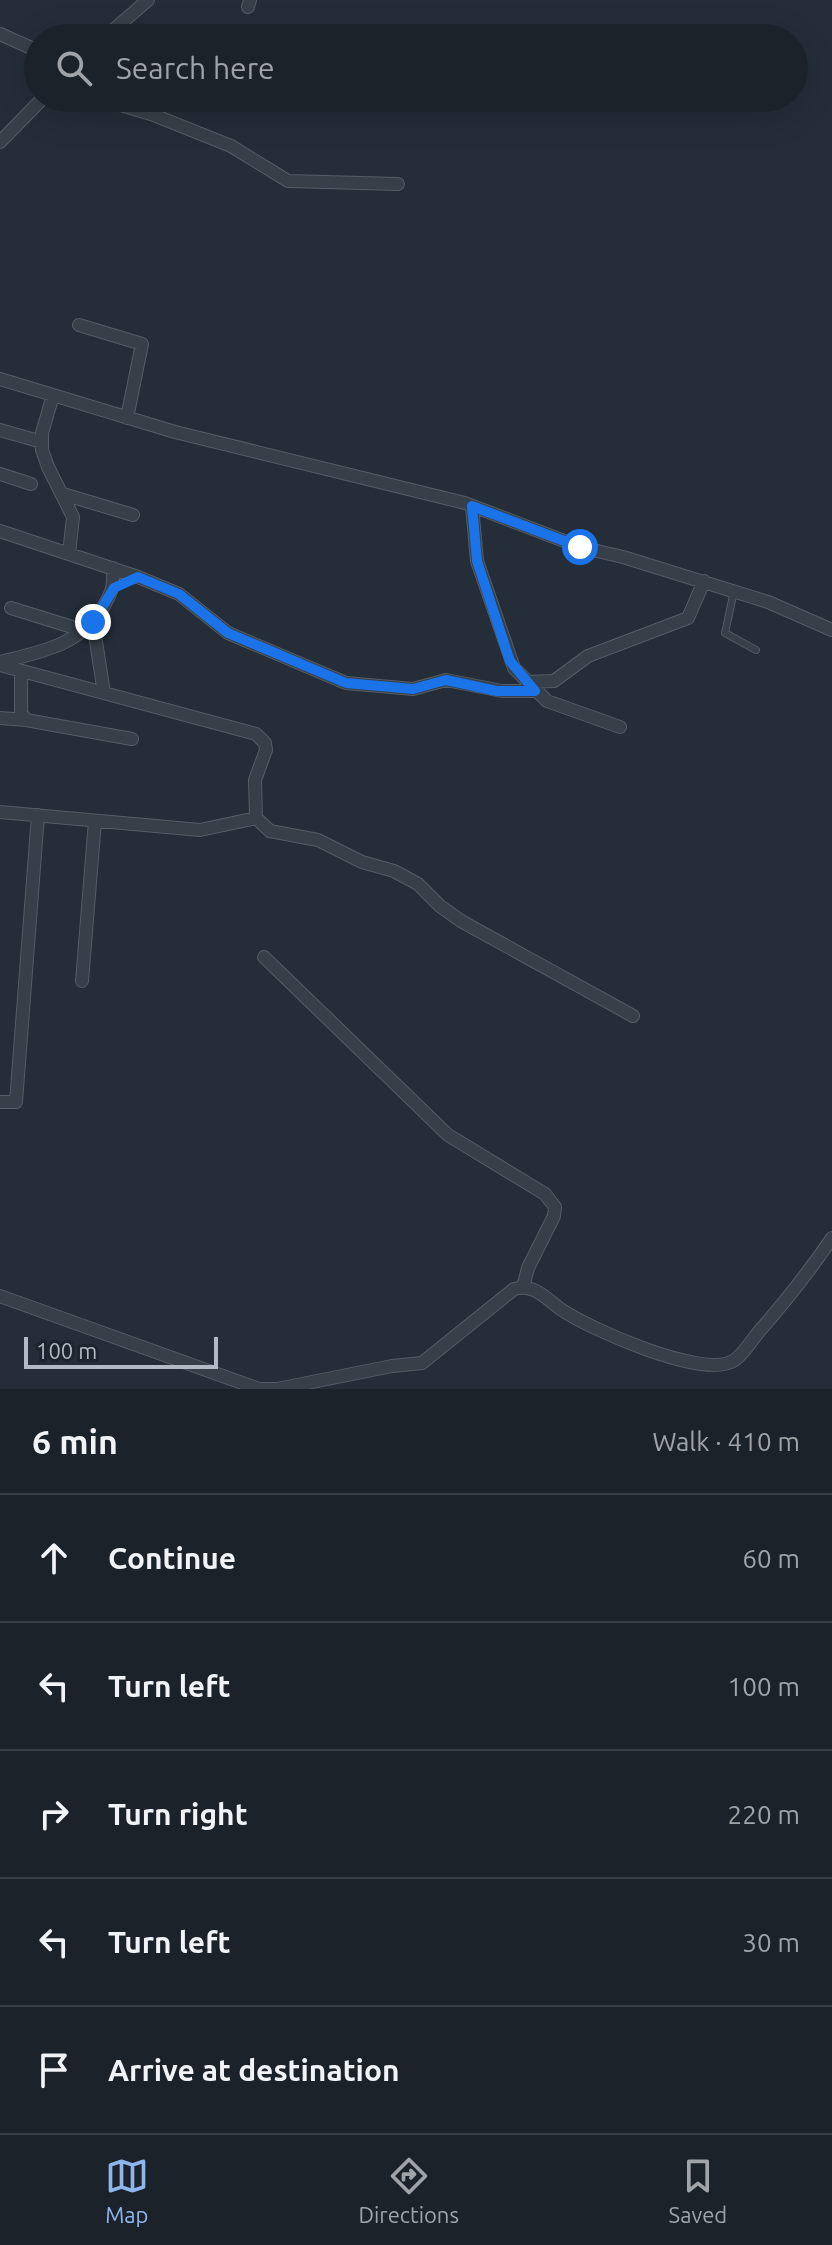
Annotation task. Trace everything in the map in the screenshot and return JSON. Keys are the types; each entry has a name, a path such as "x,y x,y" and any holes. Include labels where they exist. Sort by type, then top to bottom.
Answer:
{"street":[{"path":"120,24 148,0"},
{"path":"0,34 24,45"},
{"path":"0,142 29,112"},
{"path":"144,112 231,146 288,181 398,184"},
{"path":"79,325 142,344 127,418"},
{"path":"0,379 175,432 472,506 596,552 623,557 768,602 832,630"},
{"path":"53,395 42,442 48,467 73,517 69,554"},
{"path":"0,430 42,442"},
{"path":"0,474 31,484"},
{"path":"63,494 133,515"},
{"path":"472,506 477,561 510,661 547,701 620,727"},
{"path":"0,531 113,568 179,594 228,633 346,683 413,689 446,680 497,691 554,681 588,656 686,619 704,581"},
{"path":"113,568 114,588"},
{"path":"0,664 65,643 89,626 114,588 138,577"},
{"path":"11,608 89,626"},
{"path":"89,626 104,693"},
{"path":"0,664 262,738 266,750 255,780 256,818 270,831 318,840 362,862 394,871 418,884 461,921 633,1016"},
{"path":"21,671 21,713 26,720"},
{"path":"0,718 132,739"},
{"path":"0,812 200,830 256,818"},
{"path":"0,1102 16,1102 38,815"},
{"path":"82,981 95,821"},
{"path":"264,957 452,1139 552,1201 554,1216 528,1268 523,1287"},
{"path":"0,1296 244,1385 268,1389 422,1363 514,1289 523,1287 534,1288 594,1329 654,1352 708,1367 735,1361 799,1287 832,1238"}],"lane":[{"path":"734,591 725,633 756,650"}],"route":[{"path":"93,622 114,588 138,577 179,594 228,633 346,683 413,689 446,680 497,691 535,691 510,661 477,561 472,506 580,547"}]}
